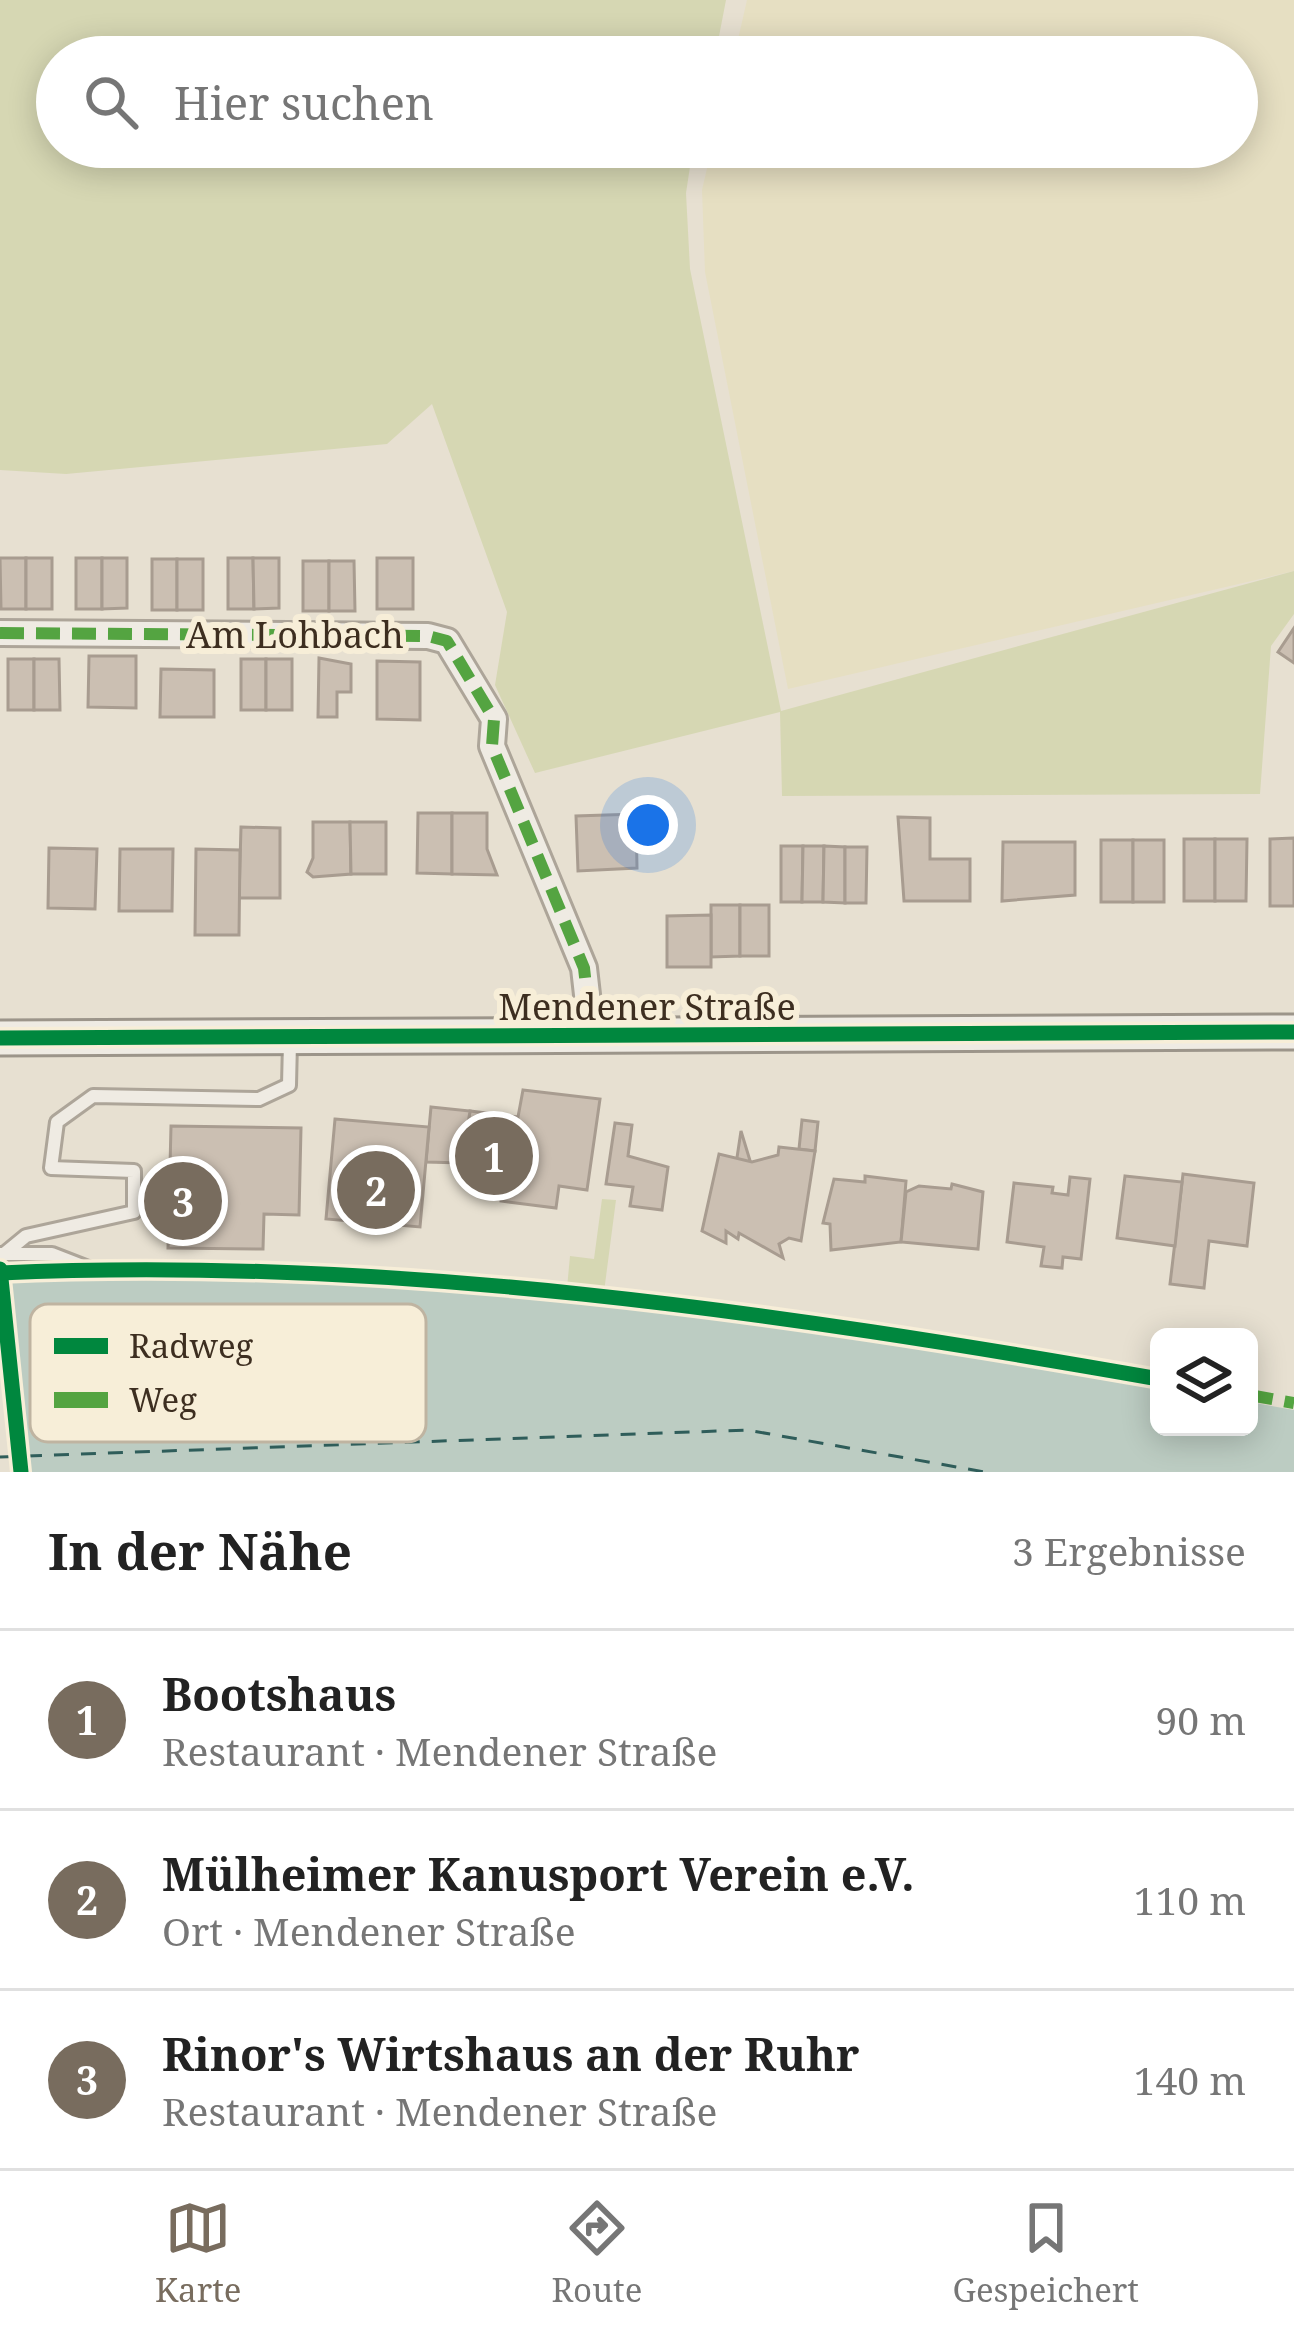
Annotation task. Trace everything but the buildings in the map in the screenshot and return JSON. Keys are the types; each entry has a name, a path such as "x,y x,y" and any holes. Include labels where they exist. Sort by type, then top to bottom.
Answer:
{"main road":[{"name":"Mendener Straße","path":"5,1045 290,1035 592,1039 1294,1032"}],"street":[{"name":"Am Lohbach","path":"0,633 428,636 447,641 494,719 492,746 584,968 592,1039"}],"lane":[{"path":"2,1254 26,1235 134,1211 134,1171 51,1168 57,1122 93,1096 259,1099 290,1085 290,1035"},
{"path":"2,1254 52,1254 88,1268"}],"shaded area":[{"path":"747,0 1294,0 1294,571 788,689 705,272 702,190 707,168 1258,168 1258,36 739,36"},
{"path":"0,1278 256,1280 427,1288 802,1329 1150,1386 1150,1436 1258,1436 1258,1404 1294,1410 1294,1472 0,1472"}],"green space":[{"path":"0,0 726,0 719,36 36,36 36,168 690,168 686,193 690,269 781,711 1294,571 1294,614 1271,646 1260,794 782,796 780,712 535,773 495,685 507,612 432,404 387,444 66,474 0,470"},
{"path":"602,1199 616,1200 604,1292 567,1288 570,1256 594,1259"}],"pier":[{"path":"0,1272 6,1272 27,1472 0,1472"}],"ferry route":[{"path":"426,1442 747,1430 985,1472"},
{"path":"0,1457 415,1442"}],"marked path":[{"path":"0,633 428,636 447,641 494,719 492,746 584,968 592,1039"},
{"path":"1258,1397 1294,1403"}],"cycle path":[{"path":"0,1038 1294,1032"},
{"path":"0,1269 21,1472"},
{"path":"0,1273 291,1273 582,1294 871,1332 1150,1378"}],"place":[{"name":"Bootshaus","path":"494,1156"},
{"name":"Mülheimer Kanusport Verein e.V.","path":"376,1190"},
{"name":"Rinor's Wirtshaus an der Ruhr","path":"183,1201"}]}
